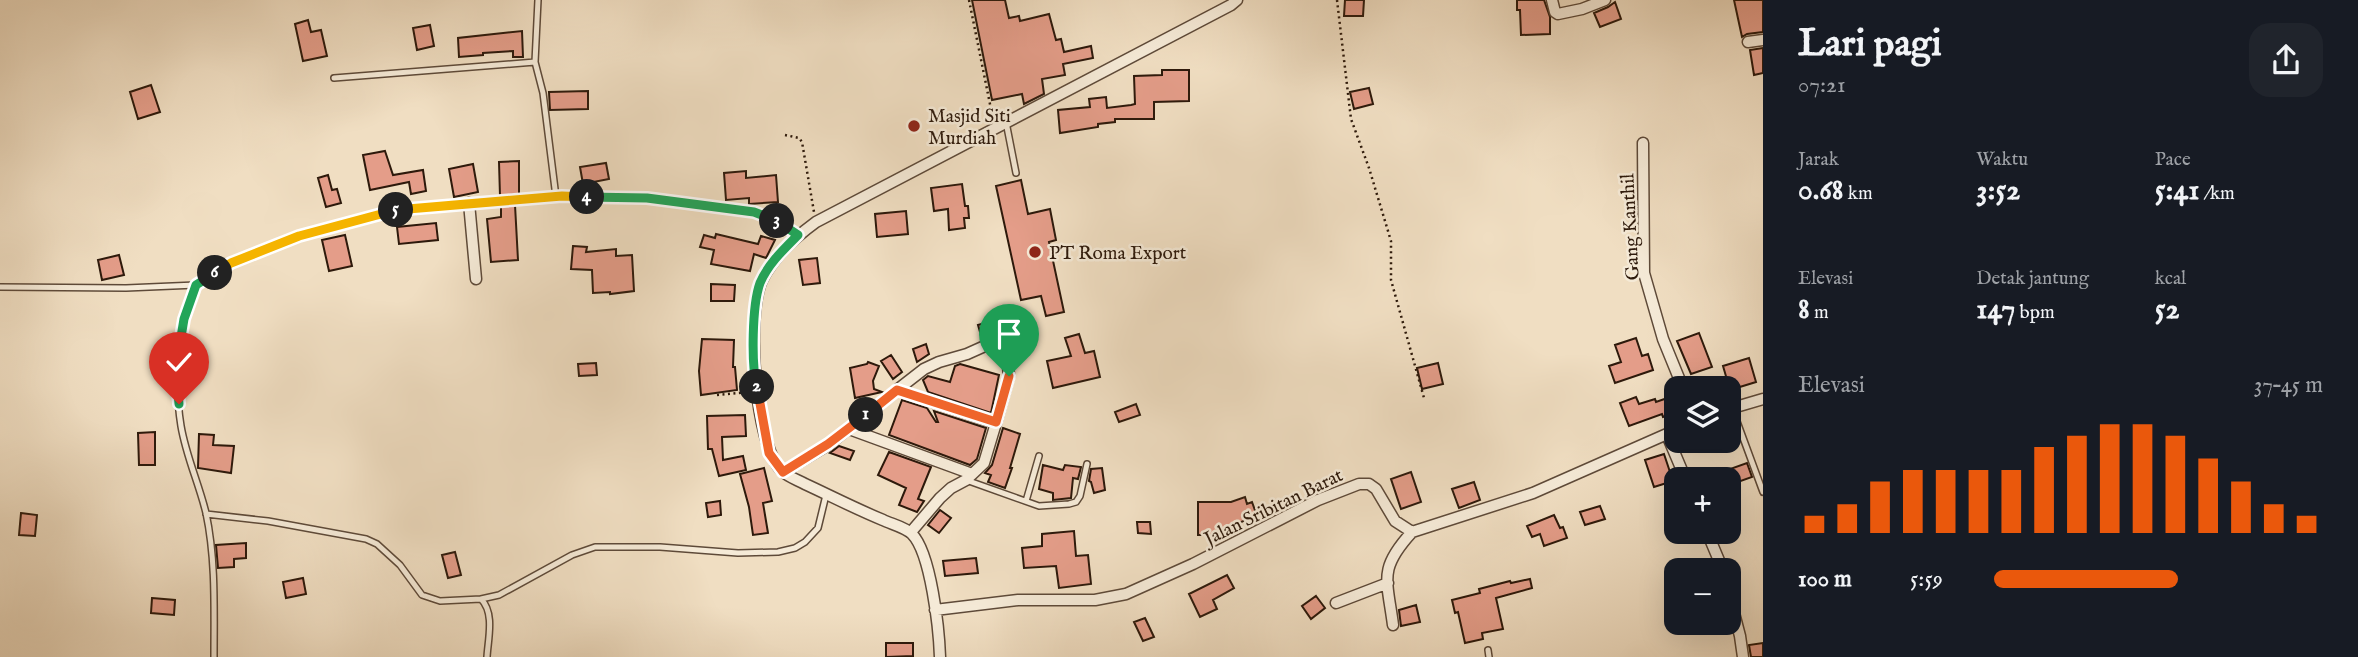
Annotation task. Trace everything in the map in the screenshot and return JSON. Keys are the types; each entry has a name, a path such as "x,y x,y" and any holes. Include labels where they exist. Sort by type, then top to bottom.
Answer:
{"street":[{"path":"940,657 926,561 911,532 783,472 769,453 753,373 756,303 761,283 774,260 798,235 816,222 1237,0"},
{"path":"1552,0 1555,12 1558,13 1605,0"},
{"path":"1748,42 1763,40"},
{"name":"Gang Kanthil","path":"1643,143 1644,273 1663,339 1678,376"},
{"path":"469,203 476,279"},
{"path":"783,472 849,429 932,365 996,341 1003,342 1006,345 1009,376 984,463 945,493 911,532"},
{"path":"897,390 996,422"},
{"path":"1741,406 1763,399"},
{"path":"849,429 969,477"},
{"path":"1393,625 1388,565 1395,550 1412,532 1533,494 1664,437"},
{"name":"Jalan Sribitan Barat","path":"935,610 1018,600 1095,600 1126,594 1193,564 1318,500 1359,484 1369,484 1376,489 1395,521 1412,532"},
{"path":"1336,603 1388,583"},
{"path":"1740,635 1742,657"}],"lane":[{"path":"538,0 535,62 543,93 556,197"},
{"path":"334,78 535,62"},
{"path":"1006,122 1016,173"},
{"path":"0,287 125,288 196,285 231,263 299,236 391,210 556,197 647,198 754,212 774,219 798,235"},
{"path":"196,285 184,319 176,367 181,427 206,514 211,552 214,657"},
{"path":"1741,437 1763,492"},
{"path":"1026,501 1039,456"},
{"path":"969,477 1039,506 1076,502 1082,490 1087,464"},
{"path":"206,514 268,520 366,539 377,544 400,565 422,595 439,601 481,599 499,595 572,555 595,547 660,547 738,554 778,552 795,548 818,528 826,494"},
{"path":"481,599 489,611 486,657"}],"path":[{"path":"969,0 994,129"},
{"path":"1337,0 1351,119 1391,241 1391,280 1424,398"},
{"path":"785,135 799,138 802,142 816,222"},
{"path":"717,394 758,391"}],"building":[{"path":"972,0 1005,0 1009,18 1019,16 1020,21 1049,14 1056,40 1061,39 1064,52 1091,46 1093,58 1063,64 1065,75 1042,79 1044,94 1024,104 1022,94 992,100"},
{"path":"1345,0 1364,0 1363,16 1344,16"},
{"path":"1517,0 1544,0 1550,17 1550,34 1521,35"},
{"path":"1734,0 1763,0 1763,32 1742,37"},
{"path":"1615,2 1621,19 1600,27 1594,13"},
{"path":"308,20 311,32 321,30 327,56 303,61 295,24"},
{"path":"430,25 434,46 417,50 413,28"},
{"path":"522,31 523,57 513,57 513,51 459,57 458,38"},
{"path":"1763,48 1763,73 1754,75 1750,50"},
{"path":"1162,70 1189,70 1189,101 1154,102 1154,119 1115,119 1115,122 1098,124 1098,127 1060,133 1058,110 1090,107 1089,99 1106,97 1107,108 1135,104 1134,76 1162,75"},
{"path":"151,85 160,112 138,119 130,92"},
{"path":"1369,88 1373,104 1354,109 1350,92"},
{"path":"588,91 588,109 550,110 549,92"},
{"path":"385,151 393,175 423,170 426,191 411,194 409,182 370,190 363,155"},
{"path":"519,161 519,194 500,196 499,162"},
{"path":"606,163 609,179 583,184 580,167"},
{"path":"473,164 478,192 454,197 449,169"},
{"path":"746,171 746,178 776,175 778,202 749,204 749,198 726,200 724,173"},
{"path":"328,175 332,190 337,189 341,203 326,207 318,178"},
{"name":"PT Roma Export","path":"1021,180 1028,214 1050,209 1056,240 1049,242 1064,312 1046,316 1041,296 1021,300 996,186"},
{"path":"962,184 969,218 964,218 965,228 949,230 948,209 934,211 931,188"},
{"path":"515,205 518,260 491,262 487,219 501,217 501,206"},
{"path":"906,211 908,234 877,237 875,214"},
{"path":"436,223 438,240 399,244 397,227"},
{"path":"716,234 758,244 761,236 775,240 766,258 754,254 750,271 711,264 714,250 700,247 704,235 715,238"},
{"path":"345,235 352,266 329,271 322,240"},
{"path":"573,246 587,247 586,252 616,249 616,256 632,255 634,291 593,293 592,270 571,269"},
{"path":"119,255 124,275 102,280 98,260"},
{"path":"817,258 820,283 803,285 799,260"},
{"path":"711,284 735,285 734,301 711,301"},
{"path":"993,321 997,333 982,339 978,325"},
{"path":"1699,333 1712,367 1691,374 1677,341"},
{"path":"1079,334 1085,353 1094,351 1100,377 1053,388 1047,361 1071,356 1065,338"},
{"path":"1636,338 1642,356 1648,354 1653,370 1615,383 1609,366 1621,362 1615,345"},
{"path":"702,339 734,340 733,367 737,390 701,395 699,371"},
{"path":"926,344 929,354 917,362 913,349"},
{"path":"891,355 902,372 893,379 881,361"},
{"path":"1749,358 1756,382 1741,387 1741,376 1726,376 1723,366"},
{"path":"868,362 879,366 873,381 874,389 882,392 855,398 850,368"},
{"path":"596,363 597,375 579,376 578,364"},
{"path":"1438,363 1443,384 1422,389 1417,368"},
{"path":"960,364 999,375 991,413 928,392 923,380 928,376 950,382 955,366"},
{"path":"1636,397 1639,404 1655,399 1656,402 1664,399 1664,417 1662,414 1629,426 1620,403"},
{"path":"902,400 927,408 936,422 934,411 986,428 977,459 970,465 889,435"},
{"path":"1136,404 1140,415 1119,422 1115,412"},
{"path":"745,415 746,436 722,437 723,460 743,456 746,470 719,476 712,449 708,449 707,416"},
{"path":"1003,428 1020,434 1005,488 988,482 991,475 985,473 992,465"},
{"path":"155,432 155,465 139,465 138,433"},
{"path":"199,434 214,435 213,445 234,446 231,473 198,468"},
{"path":"839,446 854,451 850,460 830,453"},
{"path":"889,452 931,467 918,499 924,501 917,512 899,505 906,488 878,475"},
{"path":"1664,454 1668,467 1664,467 1664,484 1654,487 1645,460"},
{"path":"1747,463 1752,477 1741,481 1741,467 1736,467"},
{"path":"1043,465 1063,470 1065,465 1081,467 1078,479 1073,478 1071,498 1053,500 1053,493 1039,489"},
{"path":"764,468 772,501 763,503 768,533 753,535 740,474"},
{"path":"1102,468 1105,490 1094,493 1089,481 1091,469"},
{"path":"1411,472 1421,502 1401,509 1391,479"},
{"path":"1474,482 1480,500 1459,508 1452,489"},
{"path":"1245,497 1247,504 1252,502 1257,516 1228,527 1228,535 1198,535 1198,502 1231,502"},
{"path":"720,501 721,515 708,517 706,503"},
{"path":"1600,506 1605,519 1585,525 1580,512"},
{"path":"940,510 951,518 939,533 928,525"},
{"path":"21,513 37,515 35,536 19,535"},
{"path":"1554,515 1567,538 1544,546 1540,534 1532,537 1527,526"},
{"path":"1137,522 1150,522 1151,534 1138,533"},
{"path":"1074,531 1076,556 1088,555 1091,584 1059,588 1056,566 1024,568 1022,548 1042,546 1042,534"},
{"path":"246,543 246,558 234,559 234,567 218,568 216,545"},
{"path":"455,552 461,575 448,578 442,555"},
{"path":"976,558 978,573 945,576 943,561"},
{"path":"1227,575 1234,588 1213,600 1217,609 1200,617 1189,594"},
{"path":"303,578 306,594 286,598 283,582"},
{"path":"1530,579 1532,588 1496,598 1503,629 1482,633 1483,639 1465,643 1458,612 1455,613 1452,600 1480,593 1479,589"},
{"path":"1316,596 1325,608 1311,619 1302,606"},
{"path":"152,598 175,600 174,615 151,613"},
{"path":"1416,605 1420,622 1401,626 1399,610"},
{"path":"1145,618 1154,637 1143,641 1134,622"},
{"path":"886,643 913,643 913,656 886,657"},
{"path":"1763,643 1763,657 1751,657 1749,645"}],"place":[{"name":"Masjid Siti Murdiah","path":"914,126"},
{"name":"PT Roma Export","path":"1035,252"}],"route":[{"path":"179,404 176,367 184,319 196,285 231,263 299,236 391,210 562,196 647,198 754,212 774,219 798,235 774,260 761,283 756,303 753,373 769,453 783,472 849,429 897,390 996,422 1009,376"}]}
